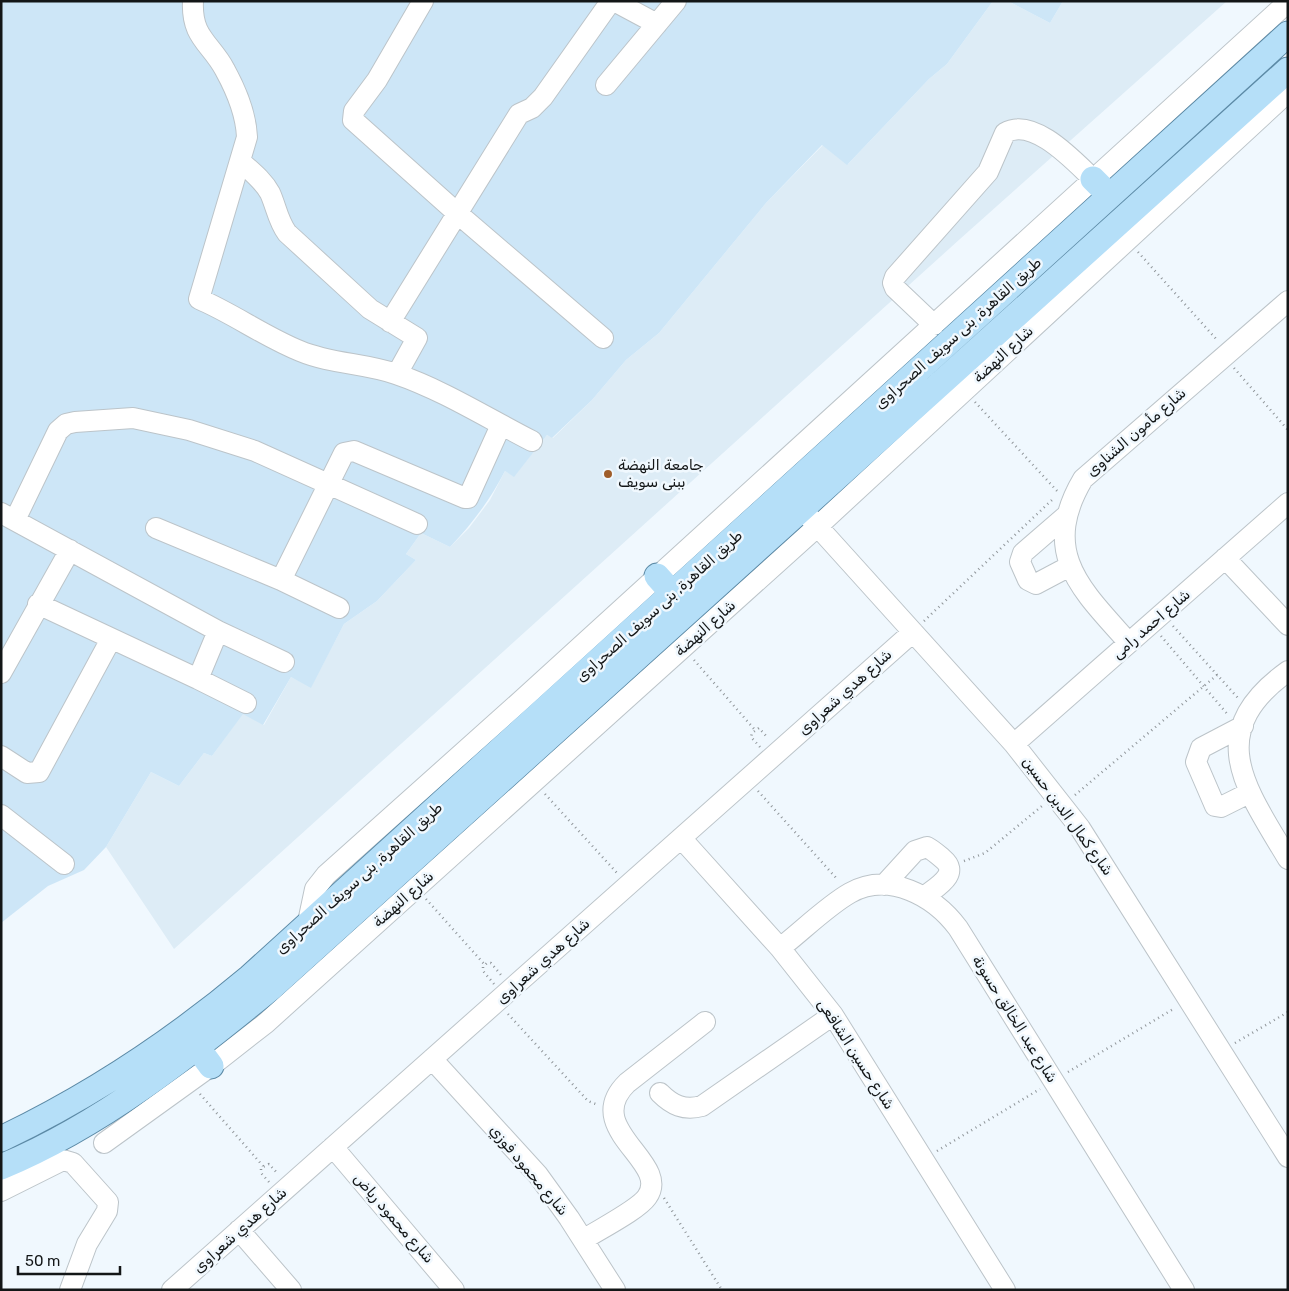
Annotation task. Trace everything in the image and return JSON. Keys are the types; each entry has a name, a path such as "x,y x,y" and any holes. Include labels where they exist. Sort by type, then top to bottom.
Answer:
{"main road":[{"name":"طريق القاهرة, بنى سويف الصحراوى","path":"1,1139 88,1093 156,1050 227,996 308,922 397,874 665,585 1101,187 1288,34"},
{"name":"طريق القاهرة, بنى سويف الصحراوى","path":"1,1167 82,1126 204,1057 272,987 397,874 810,518 1288,70"}],"street":[{"path":"193,1 196,27 201,40 224,69 246,125 247,137 199,299 303,352 328,360 368,366 397,374 532,442"},
{"path":"423,1 377,80 354,111 352,117 457,213 603,338"},
{"path":"390,322 519,114 532,108 543,97 612,1 656,24"},
{"path":"606,85 676,1"},
{"path":"942,333 895,288 893,283 894,277 988,172 1004,132 1014,128 1023,128 1041,136 1056,146 1101,187 1288,2"},
{"name":"شارع النهضة","path":"397,874 534,782 683,648 810,518 964,390 1288,92"},
{"path":"240,161 264,182 280,224 286,233 370,309 417,338 397,374"},
{"name":"شارع مأمون الشناوى","path":"1129,643 1082,590 1070,566 1065,541 1067,515 1076,491 1083,479 1288,301"},
{"path":"284,662 218,631 70,550 7,521 58,430 66,424 75,422 133,418 158,422 255,451 330,483 417,524"},
{"path":"281,580 344,453 354,451 468,498 501,425"},
{"name":"شارع احمد رامى","path":"1014,744 1288,503"},
{"path":"1067,515 1023,553 1020,562 1028,580 1036,584 1070,566"},
{"name":"شارع كمال الدين حسين","path":"810,518 1014,744 1098,852 1288,1157"},
{"path":"156,528 281,580 339,608"},
{"path":"1,673 70,550"},
{"path":"1225,558 1288,625"},
{"path":"308,922 315,889 326,875 665,585"},
{"path":"38,604 246,703"},
{"path":"198,680 218,631"},
{"name":"شارع هدي شعراوى","path":"172,1290 913,632"},
{"path":"1,756 27,773 34,774 44,768 111,639"},
{"path":"1249,793 1221,807 1215,806 1197,767 1196,758 1202,748 1244,722 1267,686 1288,671"},
{"path":"1244,722 1240,760 1249,793 1288,859"},
{"path":"1,815 64,864"},
{"name":"شارع حسين الشافعى","path":"681,838 780,948 833,1015 1005,1290"},
{"path":"884,885 918,848 931,849 947,863 950,870 947,878 924,896"},
{"name":"شارع عبد الخالق حسونة","path":"780,948 850,893 866,887 884,885 905,888 924,896 943,910 958,928 1184,1290"},
{"path":"660,1093 668,1101 681,1108 702,1106 833,1015"},
{"path":"583,1240 644,1200 651,1189 650,1175 618,1130 614,1116 615,1101 627,1084 705,1022"},
{"path":"104,1143 190,1082 204,1057"},
{"name":"شارع محمود فوزي","path":"432,1059 532,1168 583,1240 615,1290"},
{"name":"شارع محمود رياض","path":"333,1147 454,1290"},
{"path":"1,1191 63,1160 72,1163 106,1198 107,1211 87,1244 70,1290"},
{"path":"239,1230 291,1290"}],"path":[{"path":"1128,239 1288,430"},
{"path":"913,632 1059,494 964,390"},
{"path":"1156,619 1217,675 1244,722"},
{"path":"1156,619 1204,686 1244,722"},
{"path":"683,648 755,730"},
{"path":"947,863 970,859 986,853 1059,800 1217,675"},
{"path":"748,779 850,893"},
{"path":"534,782 628,885"},
{"path":"397,874 485,965"},
{"path":"485,965 491,963 504,995"},
{"path":"485,965 483,971 588,1102 600,1106 615,1101"},
{"path":"1221,1051 1288,1012"},
{"path":"190,1082 263,1166"},
{"path":"650,1175 722,1290"}],"shaded area":[{"path":"1,1 993,1 947,64 929,79 847,165 822,145 766,203 659,333 626,360 592,400 552,438 547,435 514,477 505,471 480,511 450,547 421,533 406,554 416,560 377,601 344,624 311,688 291,677 263,725 243,714 212,756 204,753 179,786 151,772 106,847 84,870 48,886 1,923"},
{"name":"جامعة النهضة ببنى سويف","path":"993,1 1008,1 1050,23 1063,1 1227,1 960,239 174,949 106,847 151,772 179,786 204,753 212,756 243,713 264,725 291,677 311,687 344,624 377,601 416,560 406,554 421,533 450,547 469,528 490,500 505,471 514,476 547,435 553,438 592,400 626,360 659,333 766,203 823,145 848,164 929,79 947,64"},
{"path":"1008,1 1063,1 1050,23"}],"place":[{"name":"جامعة النهضة ببنى سويف","path":"608,474"}]}
